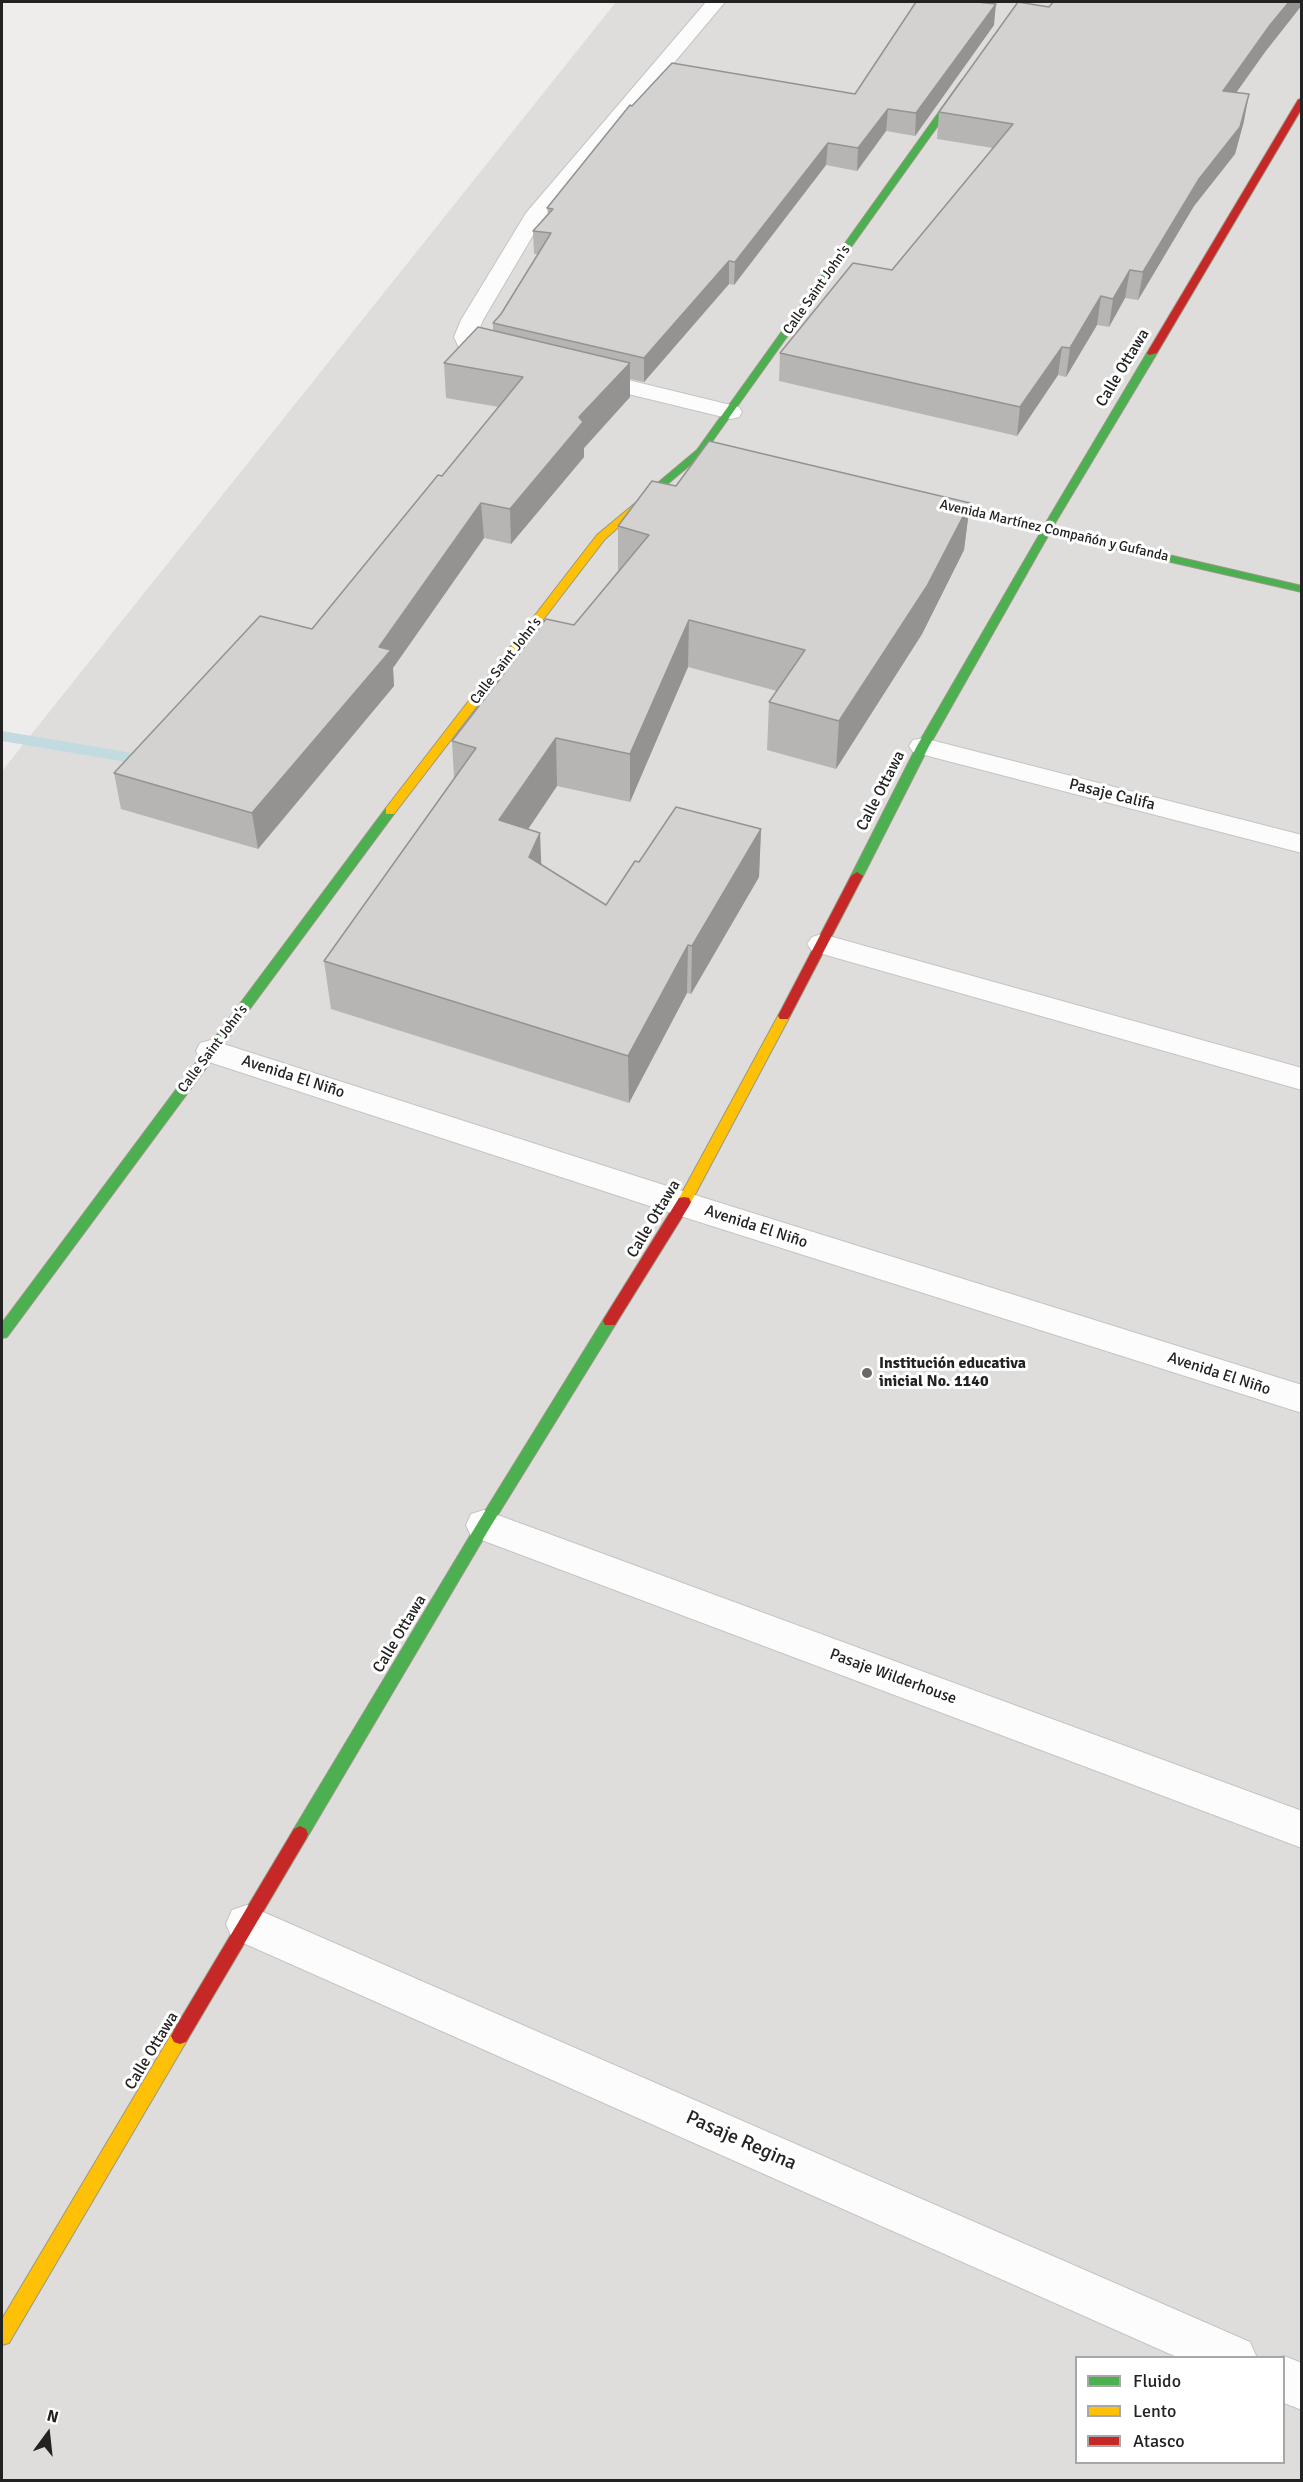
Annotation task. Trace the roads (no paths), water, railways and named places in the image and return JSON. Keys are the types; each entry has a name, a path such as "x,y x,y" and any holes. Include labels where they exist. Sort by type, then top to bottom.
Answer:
{"street":[{"path":"527,362 470,349 465,337 472,320 533,217 705,12 716,2"},
{"name":"Calle Saint John's","path":"2,1333 416,776 601,537 706,453 731,412 970,74"},
{"name":"Calle Ottawa","path":"2,2336 484,1525 683,1204 822,944 923,746 1047,529 1302,100"},
{"path":"572,373 731,412"},
{"name":"Avenida Martínez Compañón y Gufanda","path":"908,498 1302,589"},
{"name":"Pasaje Califa","path":"923,746 1302,844"},
{"path":"822,944 1302,1079"},
{"name":"Avenida El Niño","path":"212,1051 683,1204 1302,1400"},
{"name":"Pasaje Wilderhouse","path":"484,1525 1302,1830"},
{"name":"Pasaje Regina","path":"247,1924 1229,2356"},
{"path":"1285,2379 1302,2387"}],"waterway":[{"path":"2,736 132,758"}],"place":[{"name":"Institución educativa inicial No. 1140","path":"867,1373"}]}
